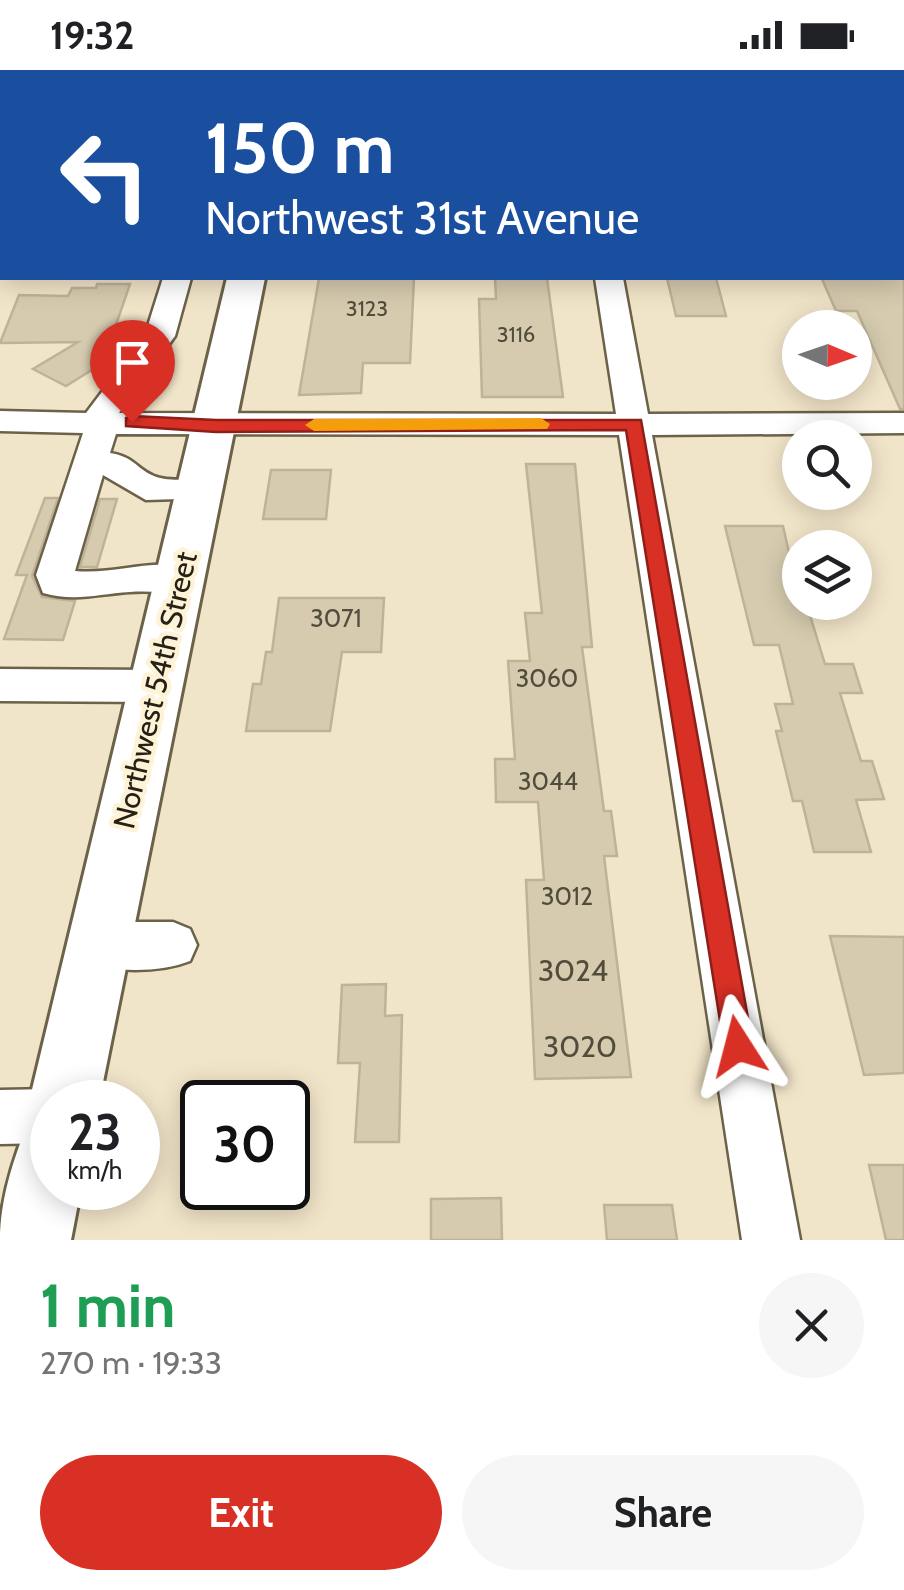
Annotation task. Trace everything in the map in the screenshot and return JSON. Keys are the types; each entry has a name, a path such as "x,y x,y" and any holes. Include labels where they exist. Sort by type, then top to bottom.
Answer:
{"main road":[{"name":"Northwest 54th Street","path":"69,1080 246,280"},
{"path":"34,1240 40,1210"}],"street":[{"path":"177,280 160,336 100,421 54,575 56,582 87,586 128,578 180,580"},
{"path":"609,280 771,1240"},
{"path":"0,421 216,426 904,422"},
{"path":"90,462 121,466 146,488 201,490"},
{"path":"0,685 155,686"},
{"path":"98,945 174,946"},
{"path":"0,1116 30,1116"}],"building":[{"path":"319,280 414,280 410,363 363,363 361,393 299,395"},
{"path":"495,280 547,280 563,397 482,397 479,299 496,299"},
{"path":"667,280 717,280 726,316 676,316"},
{"path":"822,280 904,280 904,409 900,409 872,345 872,310 836,310"},
{"path":"97,284 130,284 103,363 66,386 33,369 78,342 0,343 19,295 68,296 72,288 96,288"},
{"path":"526,464 575,464 592,647 582,647 604,811 611,811 617,856 604,856 631,1077 535,1079 526,880 544,880 538,802 496,802 495,759 515,759 508,661 530,661 525,613 542,613"},
{"path":"271,470 331,470 326,519 263,519"},
{"path":"45,498 58,498 32,576 42,597 75,601 63,640 4,639 27,575 16,575"},
{"path":"100,499 117,499 97,567 80,567"},
{"path":"725,526 783,526 782,620 811,620 825,664 853,664 862,693 840,693 861,761 872,761 884,799 856,800 871,852 814,852 802,801 793,801 776,731 782,731 775,704 793,704 779,645 754,645"},
{"path":"279,598 384,598 381,652 342,652 330,731 246,731 253,684 261,684 266,652 272,652"},
{"path":"830,936 904,937 904,1073 864,1075"},
{"path":"386,984 385,1016 402,1015 399,1142 355,1142 360,1063 338,1063 342,985"},
{"path":"869,1165 904,1165 904,1240 886,1240"},
{"path":"501,1198 502,1240 431,1240 431,1199"},
{"path":"604,1205 672,1205 677,1240 607,1240"}],"slow traffic":[{"path":"314,425 541,424"}],"route":[{"path":"132,422 216,426 634,424 738,1046"}]}
